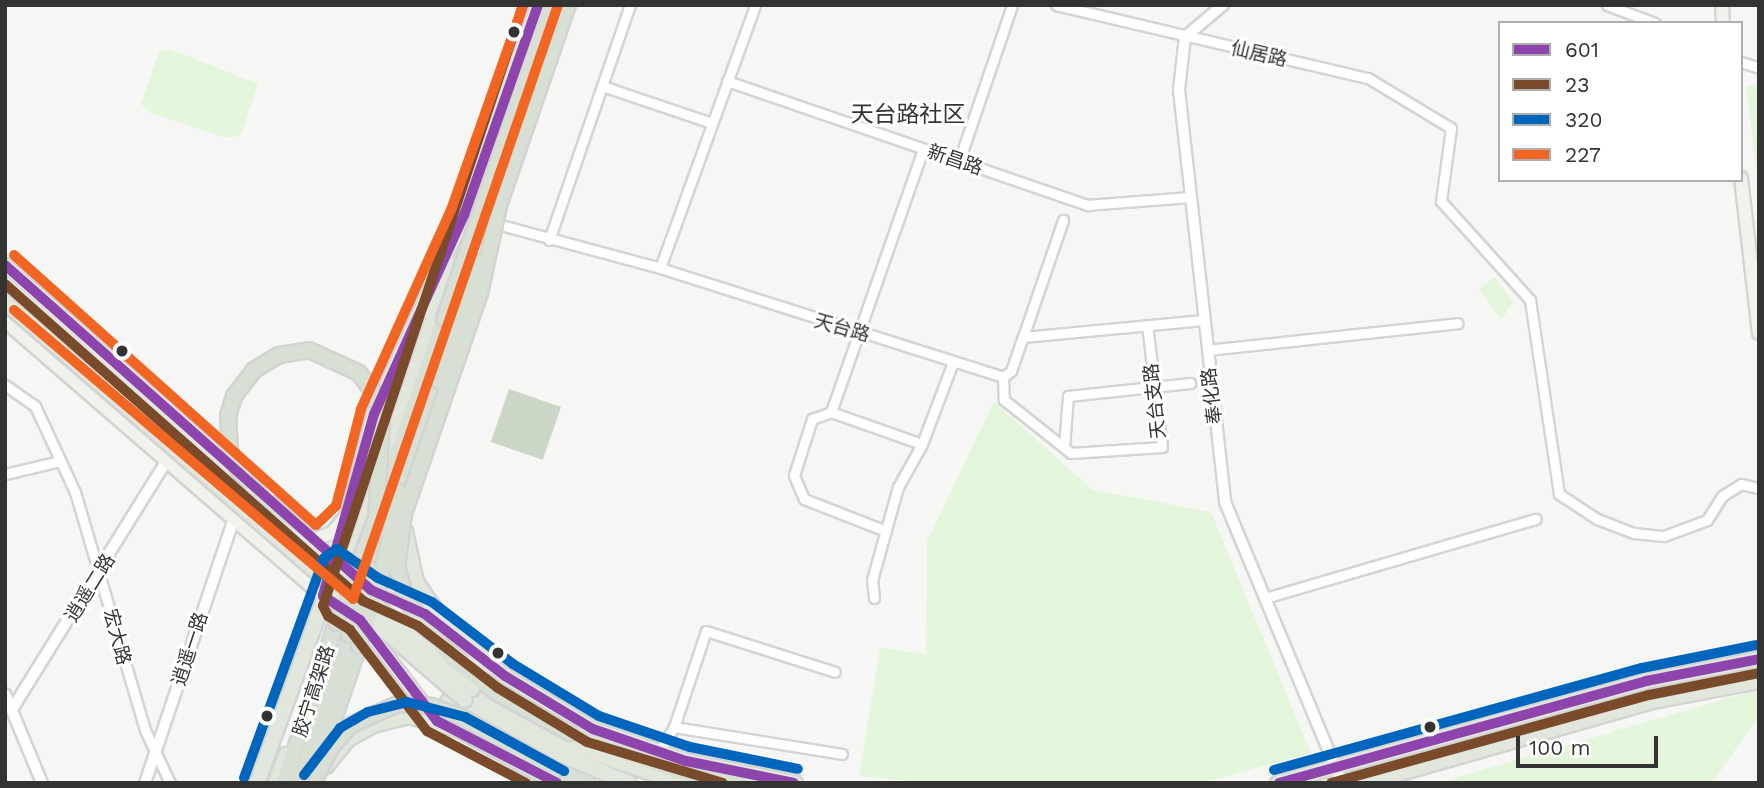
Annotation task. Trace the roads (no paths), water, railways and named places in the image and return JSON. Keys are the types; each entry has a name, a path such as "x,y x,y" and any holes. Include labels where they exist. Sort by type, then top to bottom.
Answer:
{"highway":[{"name":"胶宁高架路","path":"284,783 551,5"},
{"name":"胶宁高架路","path":"299,783 570,5"},
{"path":"499,206 481,293 404,514 397,567 407,602 452,659 499,694 570,733 677,771 741,783"},
{"path":"286,528 237,468 230,451 228,416 234,396 254,370 294,351 322,353 346,362 376,396 382,443 376,518"},
{"name":"胶宁高架路","path":"313,782 380,582 399,492"},
{"path":"313,782 332,746 351,725 398,704 430,706 461,717 556,776 587,783"}],"main road":[{"path":"257,783 323,596 342,567 538,5"},
{"path":"313,782 360,620 361,595 411,474 570,5"},
{"path":"1741,182 1759,333"},
{"path":"276,783 337,606 349,513 374,414 464,215"},
{"path":"5,265 342,567 361,595"},
{"path":"5,284 286,528 468,694 547,749 629,783"},
{"path":"5,302 361,595 425,614 497,669 593,729 659,752 795,783"},
{"path":"5,321 234,514 323,596 360,620 403,683 438,721"},
{"path":"411,474 407,555 416,582 457,636"},
{"path":"312,540 332,533 349,513"},
{"path":"1278,783 1340,776 1646,681 1759,659"},
{"path":"438,721 441,705 472,663 497,669"},
{"path":"1365,783 1652,701 1759,681"},
{"path":"468,694 555,740 681,783"},
{"path":"313,782 348,739 373,725 408,716 438,721 556,776"}],"street":[{"path":"549,240 630,5"},
{"path":"660,268 755,5"},
{"path":"959,161 1012,5"},
{"name":"仙居路","path":"1055,5 1368,78 1451,128 1441,201 1530,300 1559,494 1597,519 1634,533 1664,536 1707,520 1722,496 1741,484 1759,488"},
{"path":"1185,37 1223,5"},
{"path":"1607,5 1650,21"},
{"name":"奉化路","path":"1185,37 1179,90 1224,502 1340,776"},
{"name":"新昌路","path":"727,81 1088,205 1189,197"},
{"path":"602,86 712,123"},
{"path":"831,412 856,332 923,149"},
{"name":"天台路","path":"464,215 660,268 1003,377"},
{"path":"1063,220 1011,371 1003,377 1004,400 1064,447"},
{"path":"1023,337 1203,320"},
{"path":"1207,350 1458,323"},
{"name":"天台支路","path":"1064,447 1071,453 1161,447 1147,326"},
{"path":"874,598 873,580 898,487 922,444 953,362"},
{"path":"1064,447 1068,396 1190,383"},
{"name":"宏大路","path":"5,385 35,406 60,461 100,573 128,678 156,754 170,783"},
{"path":"886,531 804,499 794,475 812,419 831,412 922,444"},
{"name":"逍遥二路","path":"9,706 100,573 167,460"},
{"path":"5,474 60,461"},
{"name":"逍遥一路","path":"145,783 234,514"},
{"path":"1265,598 1536,519"},
{"path":"659,752 674,727 706,631 835,672"},
{"path":"5,694 42,783"},
{"path":"674,727 842,754"}],"district":[{"name":"天台路社区","path":"908,115"}]}
